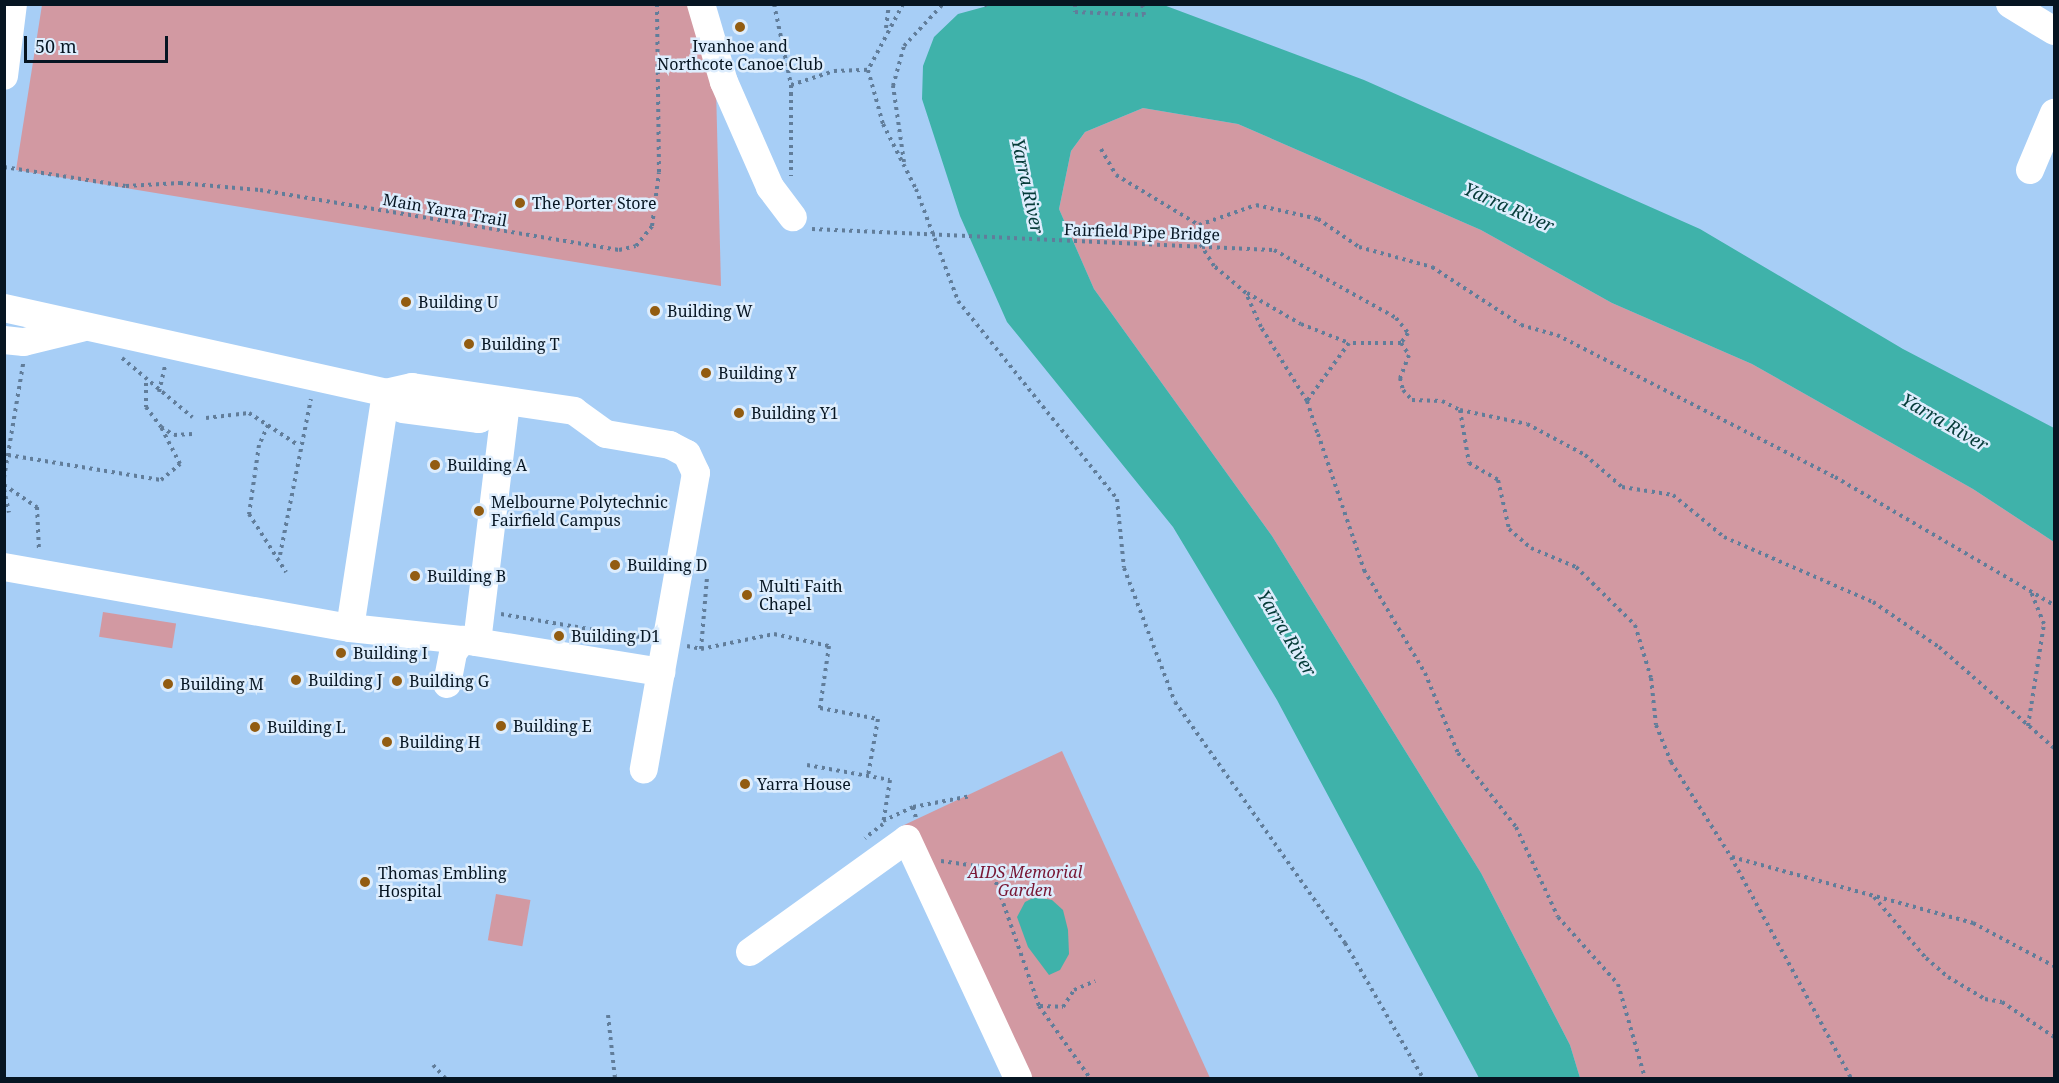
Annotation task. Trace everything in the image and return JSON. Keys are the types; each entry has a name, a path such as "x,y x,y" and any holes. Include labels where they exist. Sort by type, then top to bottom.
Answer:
{"street":[{"path":"4,76 13,4"},
{"path":"701,4 728,93 770,187 804,224"},
{"path":"2010,4 2055,31"},
{"path":"2030,170 2055,113"},
{"path":"4,308 386,393 403,409 479,419 506,404 574,411 606,434 670,445 687,454 696,474 644,769"},
{"path":"15,346 89,326"},
{"path":"350,628 386,393"},
{"path":"447,684 453,652 470,641 481,611 506,404"},
{"path":"4,567 350,628 470,641 661,672"},
{"path":"750,952 907,838 1018,1078"}],"path":[{"name":"Main Yarra Trail","path":"4,167 126,186 180,183 260,190 619,250 636,246 652,226 661,114 657,4"},
{"path":"774,4 791,85 804,224"},
{"path":"885,30 889,4"},
{"path":"903,4 885,30 868,70 883,124 905,166 958,301 1117,499 1124,568 1175,702 1345,943 1423,1078"},
{"path":"905,166 892,86 904,46 943,4"},
{"path":"1075,4 1075,12 1144,15 1142,4"},
{"path":"791,85 834,71 868,70"},
{"path":"1101,149 1116,175 1199,225"},
{"path":"1199,225 1256,205 1318,219 1359,247 1432,267 1521,325 1557,335 1835,477 2055,605"},
{"name":"Fairfield Pipe Bridge","path":"804,224 1274,250 1396,318 1408,333 1401,343"},
{"path":"1199,225 1197,238 1214,266 1246,293 1300,324 1349,343 1401,343 1409,354 1400,378 1412,400 1453,403 1460,410 1527,424 1585,455 1622,487 1672,495 1724,537 1873,602 1939,646 2028,727 2055,748"},
{"path":"1246,293 1261,327 1307,400 1364,570 1425,673 1458,753 1516,827 1558,917 1618,984 1645,1078"},
{"path":"1307,400 1349,343"},
{"path":"4,478 8,455 15,346"},
{"path":"120,347 122,361 192,417"},
{"path":"159,392 166,357"},
{"path":"8,455 161,480 180,464 161,427 146,407 147,383"},
{"path":"280,555 298,445 314,388"},
{"path":"1460,410 1469,462 1498,480 1509,529 1531,548 1576,567 1635,626 1667,753 1731,857 1851,1078"},
{"path":"206,418 249,412 298,445"},
{"path":"268,425 259,445 249,514 280,555 286,572"},
{"path":"161,427 174,435 192,434"},
{"path":"4,485 37,507 40,573"},
{"path":"4,489 9,512"},
{"path":"2028,727 2044,624 2030,590"},
{"path":"481,611 595,630"},
{"path":"614,633 657,640"},
{"path":"701,649 774,634 829,646 820,708 878,719 868,776"},
{"path":"807,765 890,780 883,821"},
{"path":"856,845 883,821 913,807 971,796"},
{"path":"913,807 919,827"},
{"path":"1731,857 1973,923 2055,966"},
{"path":"928,859 990,868 1039,1006 1090,1078"},
{"path":"1874,896 1926,958 1948,976 1985,999 2002,1002 2055,1037"},
{"path":"1039,1006 1063,1007 1074,990 1095,981"},
{"path":"608,1015 615,1078"},
{"path":"433,1065 445,1078"}],"green space":[{"path":"42,5 692,5 716,88 721,286 16,170"},
{"path":"1143,108 1238,124 1481,230 1612,303 1752,364 1973,489 2054,542 2054,1078 1580,1078 1570,1045 1481,873 1272,536 1094,289 1059,209 1071,151 1085,132"},
{"path":"103,612 176,624 172,648 99,637"},
{"name":"AIDS Memorial Garden","path":"1062,751 1210,1078 1021,1078 902,826"},
{"path":"496,894 530,900 522,946 488,940"}],"water":[{"name":"Yarra River","path":"1161,4 1364,80 1700,229 1903,349 2054,428 2054,542 1973,489 1752,364 1612,303 1481,230 1238,124 1143,108 1085,132 1071,151 1059,209 1094,289 1272,536 1481,873 1570,1045 1580,1078 1479,1078 1277,700 1173,527 1007,322 960,216 922,99 923,66 934,37 958,14 991,5"},
{"path":"1035,897 1052,900 1063,910 1068,930 1069,954 1060,970 1049,975 1028,947 1017,917 1025,902"}],"place":[{"name":"Ivanhoe and Northcote Canoe Club","path":"740,27"},
{"name":"The Porter Store","path":"520,203"},
{"name":"Building U","path":"406,302"},
{"name":"Building W","path":"655,311"},
{"name":"Building T","path":"469,344"},
{"name":"Building Y","path":"706,373"},
{"name":"Building Y1","path":"739,413"},
{"name":"Building A","path":"435,465"},
{"name":"Melbourne Polytechnic Fairfield Campus","path":"479,511"},
{"name":"Building D","path":"615,565"},
{"name":"Building B","path":"415,576"},
{"name":"Multi Faith Chapel","path":"747,595"},
{"name":"Building D1","path":"559,636"},
{"name":"Building I","path":"341,653"},
{"name":"Building J","path":"296,680"},
{"name":"Building G","path":"397,681"},
{"name":"Building M","path":"168,684"},
{"name":"Building E","path":"501,726"},
{"name":"Building L","path":"255,727"},
{"name":"Building H","path":"387,742"},
{"name":"Yarra House","path":"745,784"},
{"name":"Thomas Embling Hospital","path":"365,882"}]}
